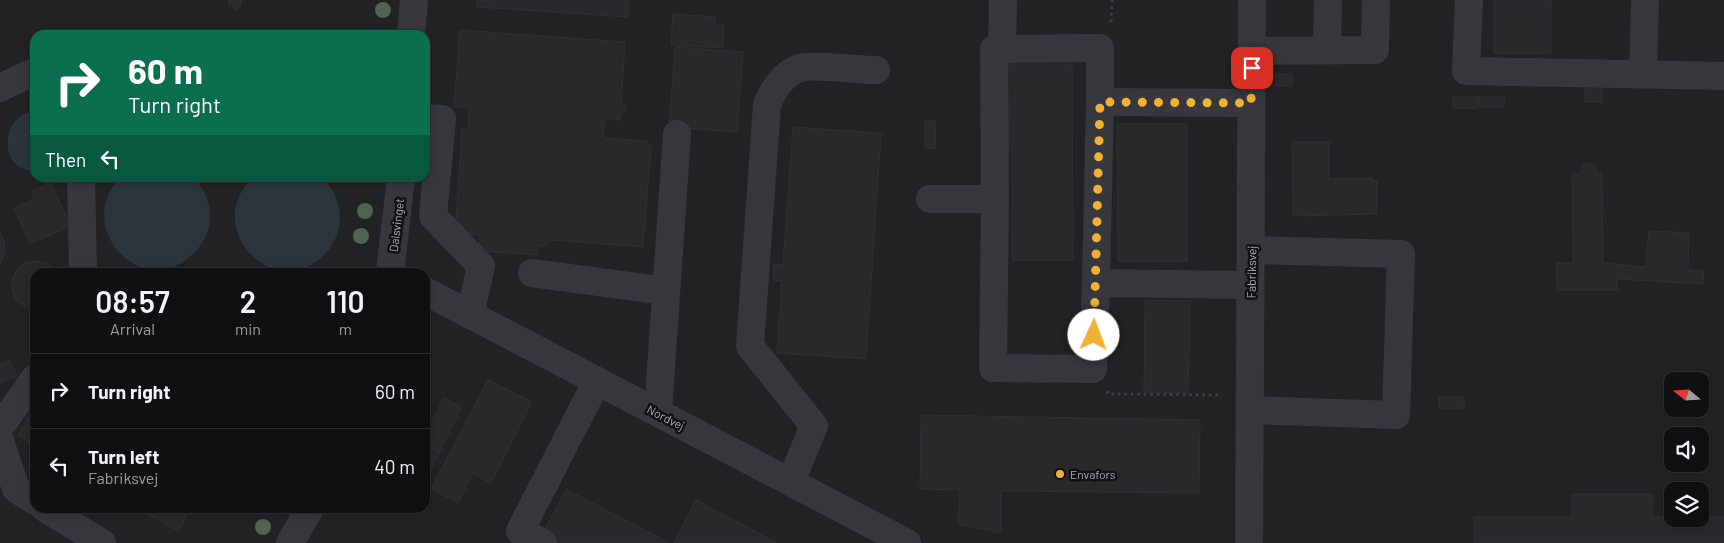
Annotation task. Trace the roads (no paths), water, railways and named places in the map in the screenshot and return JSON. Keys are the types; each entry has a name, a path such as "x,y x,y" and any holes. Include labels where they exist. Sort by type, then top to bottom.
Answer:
{"street":[{"path":"412,30 414,0"},
{"path":"1002,49 1003,0"},
{"name":"Fabriksvej","path":"1249,543 1252,0"},
{"path":"1327,50 1328,0"},
{"path":"1252,51 1375,50 1376,0"},
{"path":"1469,0 1466,70 1724,76"},
{"path":"1643,74 1644,0"},
{"path":"1100,48 1096,283 1092,369 993,368 994,49 1002,49 1100,48"},
{"path":"790,481 814,426 750,346 767,105 772,92 784,77 800,67 876,70"},
{"path":"0,88 30,74"},
{"path":"1100,102 1251,103"},
{"path":"430,118 442,119 433,216 481,266 470,315"},
{"path":"658,412 677,134"},
{"path":"80,182 83,268"},
{"name":"Dalsvinget","path":"390,268 401,182"},
{"path":"930,199 995,199"},
{"path":"1250,403 1396,416 1401,254 1251,250"},
{"path":"532,273 666,291"},
{"path":"1096,283 1250,285"},
{"name":"Nordvej","path":"430,295 790,481 881,537 907,543"},
{"path":"543,543 520,531 597,381"},
{"path":"0,427 30,385"},
{"path":"0,442 16,489 30,499"},
{"path":"53,513 102,543"},
{"path":"290,543 307,513"}],"place":[{"name":"Envafors","path":"1060,474"}]}
